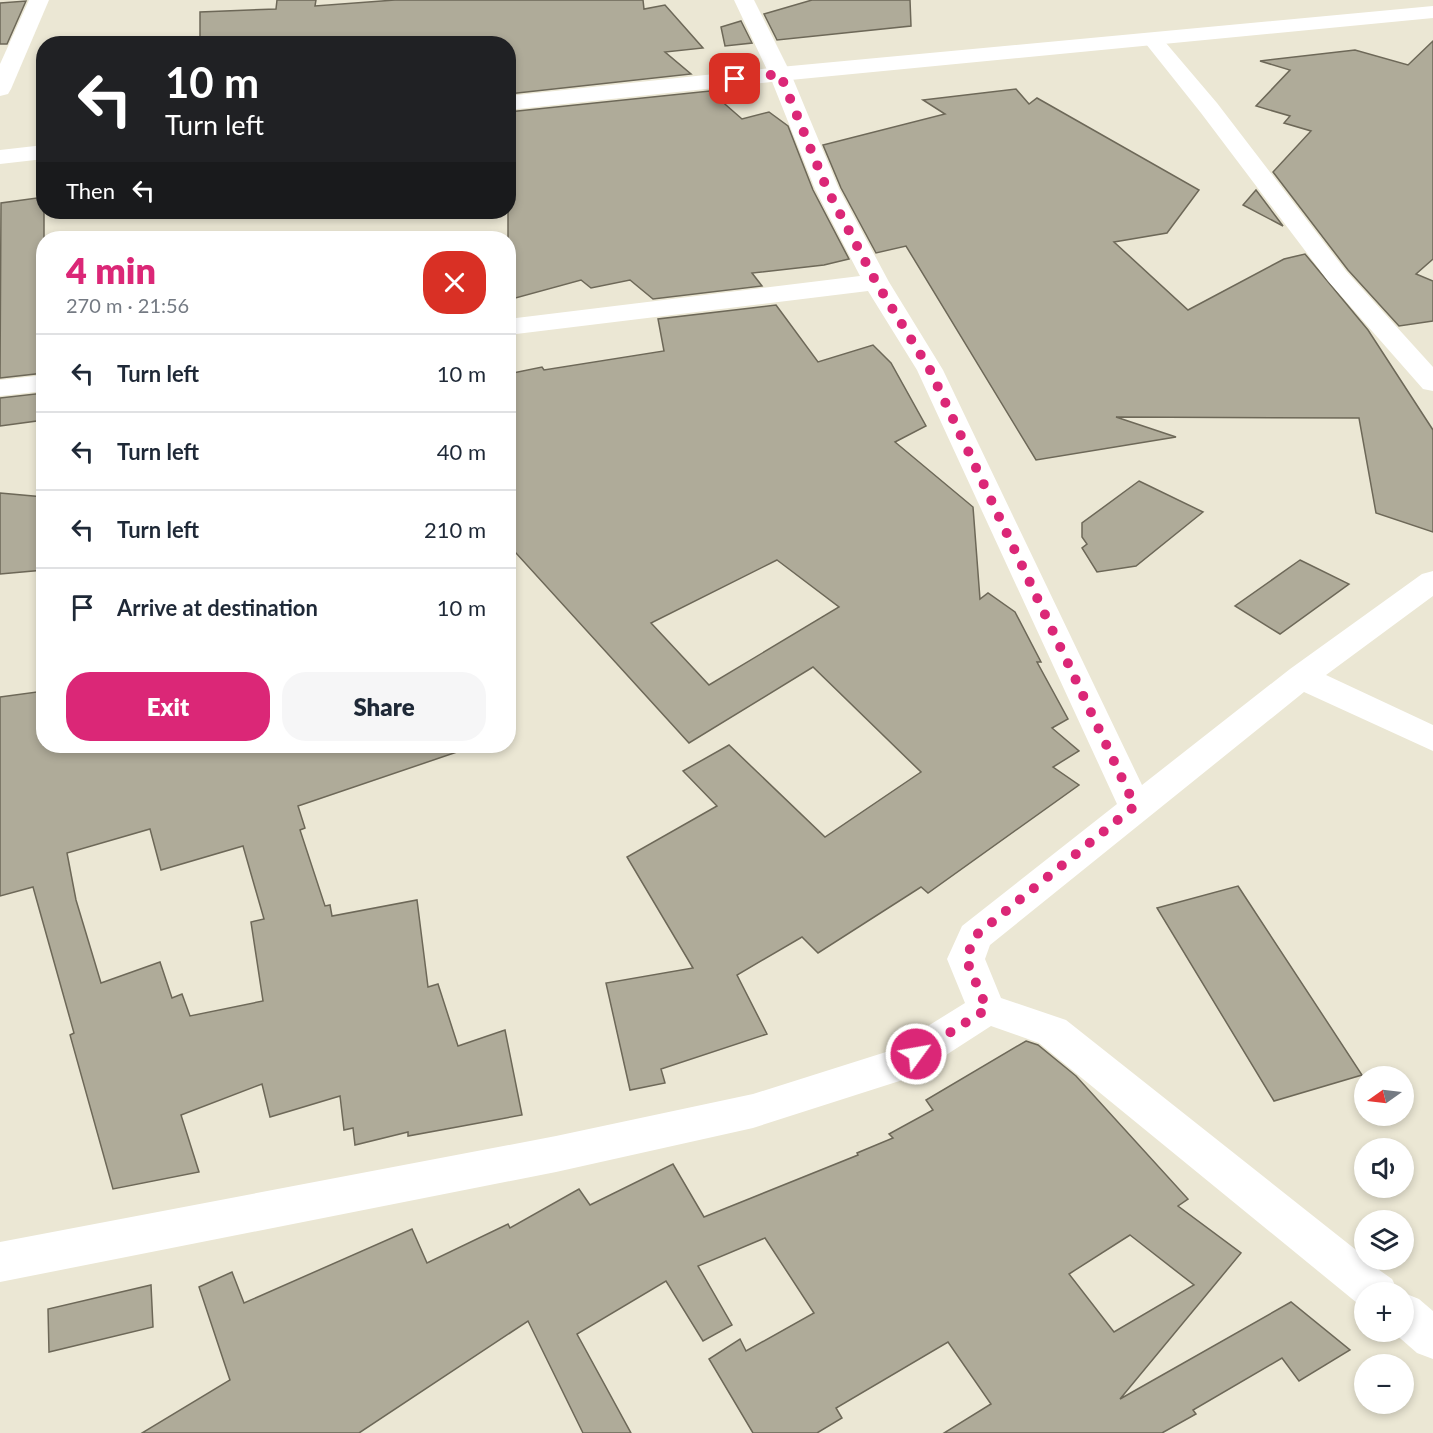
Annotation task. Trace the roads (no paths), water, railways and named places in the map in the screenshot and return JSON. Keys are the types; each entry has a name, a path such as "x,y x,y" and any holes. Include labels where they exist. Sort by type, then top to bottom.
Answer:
{"street":[{"path":"0,89 39,0"},
{"path":"744,0 780,74 827,189 876,282 930,370 1135,806"},
{"path":"516,102 780,74 1433,12"},
{"path":"1153,40 1209,108 1337,276 1433,383"},
{"path":"0,157 36,153"},
{"path":"516,326 876,282"},
{"path":"0,388 36,384"},
{"path":"1363,1282 1052,1031 987,1009 966,959 975,936 1135,806 1301,677 1433,581"},
{"path":"1301,677 1433,739"},
{"path":"0,1262 556,1154 753,1111 898,1065 987,1009"},
{"path":"1414,1322 1433,1338"}]}
